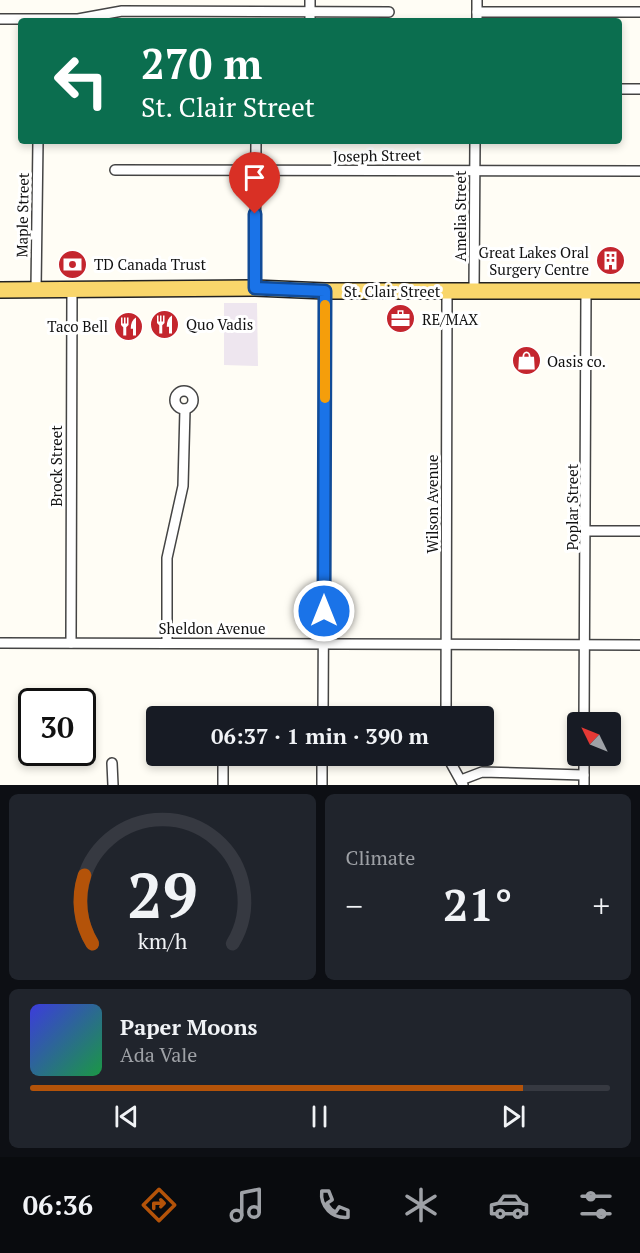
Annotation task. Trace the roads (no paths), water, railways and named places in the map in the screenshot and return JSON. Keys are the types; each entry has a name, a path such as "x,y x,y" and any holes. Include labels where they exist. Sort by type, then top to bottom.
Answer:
{"main road":[{"name":"St. Clair Street","path":"0,290 255,288 447,292 640,291"}],"street":[{"path":"310,0 310,18"},
{"path":"477,0 477,16 640,12"},
{"path":"84,18 122,11 389,12"},
{"path":"0,19 18,19"},
{"path":"622,89 640,89"},
{"name":"Maple Street","path":"36,289 38,144"},
{"path":"255,288 256,144"},
{"name":"Amelia Street","path":"474,292 475,144"},
{"name":"Joseph Street","path":"115,170 640,171"},
{"name":"Brock Street","path":"71,643 72,289"},
{"path":"322,706 325,291"},
{"name":"Wilson Avenue","path":"446,706 447,292"},
{"name":"Poplar Street","path":"584,712 587,531 586,292"},
{"path":"167,643 167,558 183,486 184,409"},
{"path":"587,531 640,531"},
{"name":"Sheldon Avenue","path":"0,643 640,645"},
{"path":"112,763 112,785"},
{"path":"222,766 223,785"},
{"path":"322,766 322,785"},
{"path":"453,766 462,782 482,772 584,780"}],"place":[{"name":"Great Lakes Oral Surgery Centre","path":"610,261"},
{"name":"TD Canada Trust","path":"73,264"},
{"name":"RE/MAX","path":"401,319"},
{"name":"Quo Vadis","path":"165,324"},
{"name":"Taco Bell","path":"129,326"},
{"name":"Oasis co.","path":"526,361"}]}
